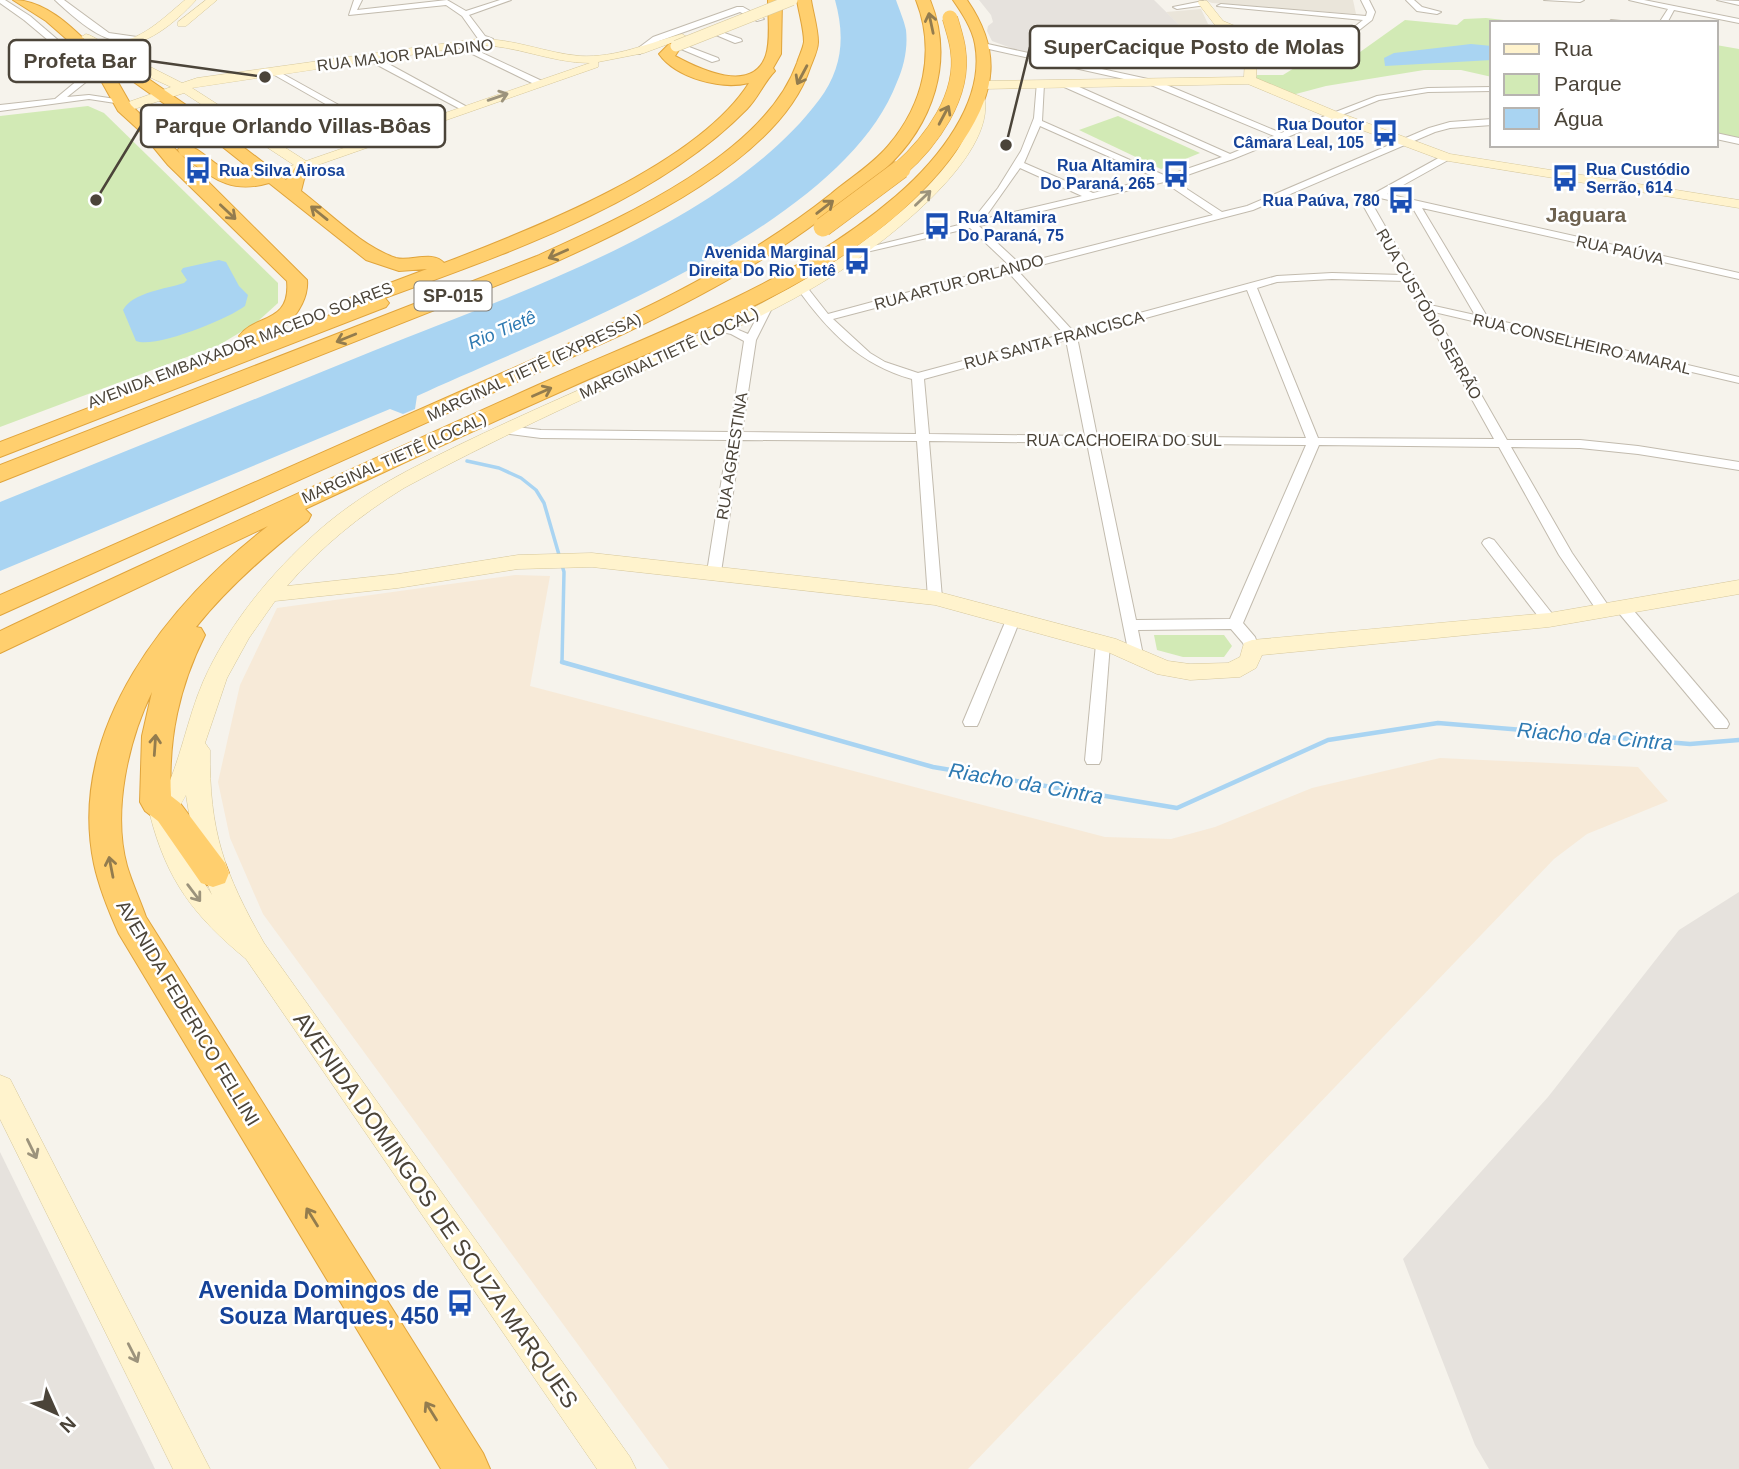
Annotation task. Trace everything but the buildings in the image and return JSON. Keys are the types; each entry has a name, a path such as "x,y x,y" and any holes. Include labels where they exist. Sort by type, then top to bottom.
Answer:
{"highway":[{"path":"38,0 56,11 96,48 292,191 373,256 387,262 410,265 434,263 502,245"},
{"name":"AVENIDA EMBAIXADOR MACEDO SOARES","path":"0,435 502,245 624,191 698,146 773,77 779,39 794,6 776,0"},
{"name":"MARGINAL TIETÊ (EXPRESSA)","path":"0,606 508,380 674,302 775,245 881,163 914,121 935,59 930,15 923,0"},
{"path":"796,283 904,199 933,170 953,143 980,91 982,45 960,0"},
{"path":"10,1 51,18 86,39 122,105 174,161 292,273 299,288 292,309 275,323 150,380"},
{"path":"789,63 796,40 794,6"},
{"name":"SP-015","path":"0,474 584,242 680,191 742,145 780,110 805,70 813,46 794,6"},
{"path":"0,624 737,281 823,227 884,185 935,132 956,85 960,45 947,14"},
{"path":"676,46 673,61 725,82 773,77"},
{"path":"742,145 745,134 781,91 773,77"},
{"path":"0,450 611,214 670,180 734,131 773,77"},
{"path":"796,283 890,193 904,175 911,162 932,92 929,82"},
{"path":"146,128 158,132 229,181 248,184 272,177"},
{"path":"532,246 555,230 655,181 689,159 698,146"},
{"path":"292,191 295,179 305,166"},
{"name":"MARGINAL TIETÊ (LOCAL)","path":"0,643 284,508 396,459 464,439 796,283"},
{"path":"508,380 578,357"},
{"path":"0,443 67,418 102,410"},
{"path":"0,465 118,422 148,415"},
{"path":"188,538 254,514 416,442 464,439"},
{"name":"AVENIDA FEDERICO FELLINI","path":"396,459 287,523 242,559 186,617 138,686 118,734 109,777 105,835 117,895 131,923 467,1469"},
{"path":"213,873 165,808 156,802 155,736 177,659 209,608 287,523"}],"main road":[{"path":"150,41 191,0"},
{"path":"86,39 124,45 150,41 212,0"},
{"path":"676,46 776,0"},
{"path":"1200,2 1222,6 1223,25"},
{"path":"1200,2 1223,25 1245,31 1344,40"},
{"path":"637,52 676,46 794,6"},
{"path":"86,39 159,78 180,86 305,166"},
{"path":"1250,80 1251,59 1255,55 1315,54 1331,49 1344,40"},
{"name":"RUA MAJOR PALADINO","path":"122,105 180,86 483,41 524,46 568,58 593,59 637,52"},
{"name":"RUA MAJOR PALADINO","path":"581,68 676,46"},
{"path":"134,63 144,54"},
{"path":"272,177 581,68 568,58"},
{"path":"980,91 1040,84 1250,80 1447,158 1739,204"},
{"name":"MARGINALTIETÊ (LOCAL)","path":"423,470 464,439 507,430 719,330 768,306 796,283 862,250 894,225 945,176 972,139 980,116 980,91"},
{"name":"AVENIDA DOMINGOS DE SOUZA MARQUES","path":"255,951 216,920 184,878 168,845 162,815 173,800 215,680 242,631 269,595 313,546 348,517 423,470"},
{"path":"269,595 398,581 518,562 551,559 592,560 935,598 1103,644 1165,668 1190,672 1232,671 1248,662 1252,648 1549,621 1739,587"},
{"name":"AVENIDA DOMINGOS DE SOUZA MARQUES","path":"199,729 197,782 201,831 213,873 255,951 618,1469"},
{"path":"0,1089 192,1469"}],"street":[{"path":"59,0 110,39 150,41"},
{"path":"358,0 351,13 353,14 444,2 465,14 483,41"},
{"path":"465,14 506,0"},
{"path":"1344,40 1369,18 1371,12 1365,0"},
{"path":"1410,0 1420,9 1437,12"},
{"path":"1548,0 1580,0"},
{"path":"1633,0 1739,21"},
{"path":"1721,0 1739,3"},
{"path":"10,1 89,70 88,76 58,100"},
{"path":"1177,7 1200,2"},
{"name":"RUA MAJOR PALADINO","path":"676,46 794,6"},
{"path":"1222,6 1369,18"},
{"path":"1664,21 1672,8"},
{"name":"RUA MAJOR PALADINO","path":"637,52 656,39 740,9 760,19"},
{"path":"719,33 738,41"},
{"path":"1247,38 1244,48 1255,55"},
{"path":"461,45 539,83"},
{"path":"982,45 1154,83 1280,136"},
{"path":"676,46 718,59 697,67"},
{"path":"371,58 465,108"},
{"path":"274,71 388,136"},
{"path":"973,225 998,195 1018,164 1038,122 1040,84"},
{"path":"1065,84 1230,157"},
{"path":"0,108 84,97 112,86"},
{"path":"862,250 1166,179 1230,157 1369,100 1405,92 1490,89"},
{"path":"69,92 122,105"},
{"name":"RUA ARTUR ORLANDO","path":"824,318 1222,216 1276,199 1401,141 1450,125 1490,121"},
{"path":"1038,122 1166,179 1222,216"},
{"path":"1718,137 1739,144"},
{"path":"1718,144 1739,144"},
{"path":"1378,195 1447,158"},
{"path":"1018,164 1093,197"},
{"name":"RUA PAÚVA","path":"1378,195 1739,276"},
{"name":"RUA CUSTÓDIO SERRÃO","path":"1378,195 1369,207 1566,555 1721,724"},
{"path":"1415,204 1484,321"},
{"path":"894,225 905,234 920,238"},
{"path":"973,225 1013,268 1020,282 1061,318 1071,336 1136,655"},
{"name":"RUA SANTA FRANCISCA","path":"918,377 1251,286 1299,276 1409,278"},
{"path":"796,283 824,318 856,350 887,368 918,377 935,598"},
{"path":"1235,624 1314,442 1251,286"},
{"name":"RUA AGRESTINA","path":"714,572 750,340 768,306"},
{"name":"RUA CONSELHEIRO AMARAL","path":"1426,307 1739,380"},
{"path":"719,330 733,331 750,340"},
{"name":"RUA CACHOEIRA DO SUL","path":"507,430 541,434 921,440 1580,444 1739,466"},
{"path":"1489,542 1549,621"},
{"path":"971,722 1013,620"},
{"path":"1132,625 1235,624 1251,641 1252,648"},
{"path":"1093,760 1103,644"}],"shaded area":[{"path":"979,0 1154,0 1214,59 1206,66 1178,67 1145,65 1096,55 1084,65 1014,49 992,41 987,31 993,22 991,15"},
{"path":"1204,0 1353,0 1356,14 1212,3"},
{"path":"1201,9 1208,24 1241,34 1242,59 1214,59 1166,12"},
{"path":"515,575 550,576 530,686 1105,837 1171,839 1215,827 1312,788 1440,758 1638,767 1668,801 1587,834 1554,859 968,1469 669,1469 263,914 230,838 218,782 240,685 277,608"},
{"path":"1739,892 1739,1469 1489,1469 1475,1445 1403,1259 1548,1097 1679,930"},
{"path":"0,1152 155,1469 0,1469"}],"green space":[{"path":"1464,19 1513,21 1490,21 1490,77 1461,70 1424,70 1326,86 1292,95 1256,79 1257,75 1283,75 1299,65 1339,67 1405,20 1457,25"},
{"path":"1718,45 1739,49 1739,139 1718,134"},
{"path":"88,106 104,113 278,283 278,303 256,323 219,345 0,427 0,116"},
{"path":"1118,116 1200,153 1161,169 1079,130"},
{"path":"1154,635 1224,635 1232,646 1224,657 1183,657 1157,650"}],"water":[{"name":"Rio Tietê","path":"835,0 896,0 906,30 902,70 866,135 818,184 757,230 615,308 417,396 415,409 403,414 390,409 0,571 0,502 552,279 614,251 674,219 730,184 779,144 827,88 840,52 840,26"},
{"path":"1471,44 1490,46 1490,60 1385,66 1384,58 1394,53"},
{"path":"219,260 226,262 239,286 248,295 245,306 208,325 174,337 159,341 136,341 123,310 128,304 150,292 184,283 187,280 181,271 183,268"}],"waterway":[{"name":"Riacho da Cintra","path":"467,461 499,468 521,478 536,490 544,503 564,572 562,662"},
{"name":"Riacho da Cintra","path":"562,662 933,767 1177,808 1328,740 1438,723 1690,744 1739,740"},
{"name":"Riacho da Cintra","path":"562,662 569,664"}],"place":[{"name":"Profeta Bar","path":"265,77"},
{"name":"Rua Doutor Câmara Leal, 105","path":"1385,133"},
{"name":"SuperCacique Posto de Molas","path":"1006,145"},
{"name":"Rua Silva Airosa","path":"198,170"},
{"name":"Rua Altamira Do Paraná, 265","path":"1176,174"},
{"name":"Rua Custódio Serrão, 614","path":"1565,178"},
{"name":"Parque Orlando Villas-Bôas","path":"96,200"},
{"name":"Rua Paúva, 780","path":"1401,200"},
{"name":"Rua Altamira Do Paraná, 75","path":"937,226"},
{"name":"Avenida Marginal Direita Do Rio Tietê","path":"857,261"},
{"name":"Avenida Domingos de Souza Marques, 450","path":"460,1303"}],"district":[{"name":"Jaguara","path":"1586,214"}]}
